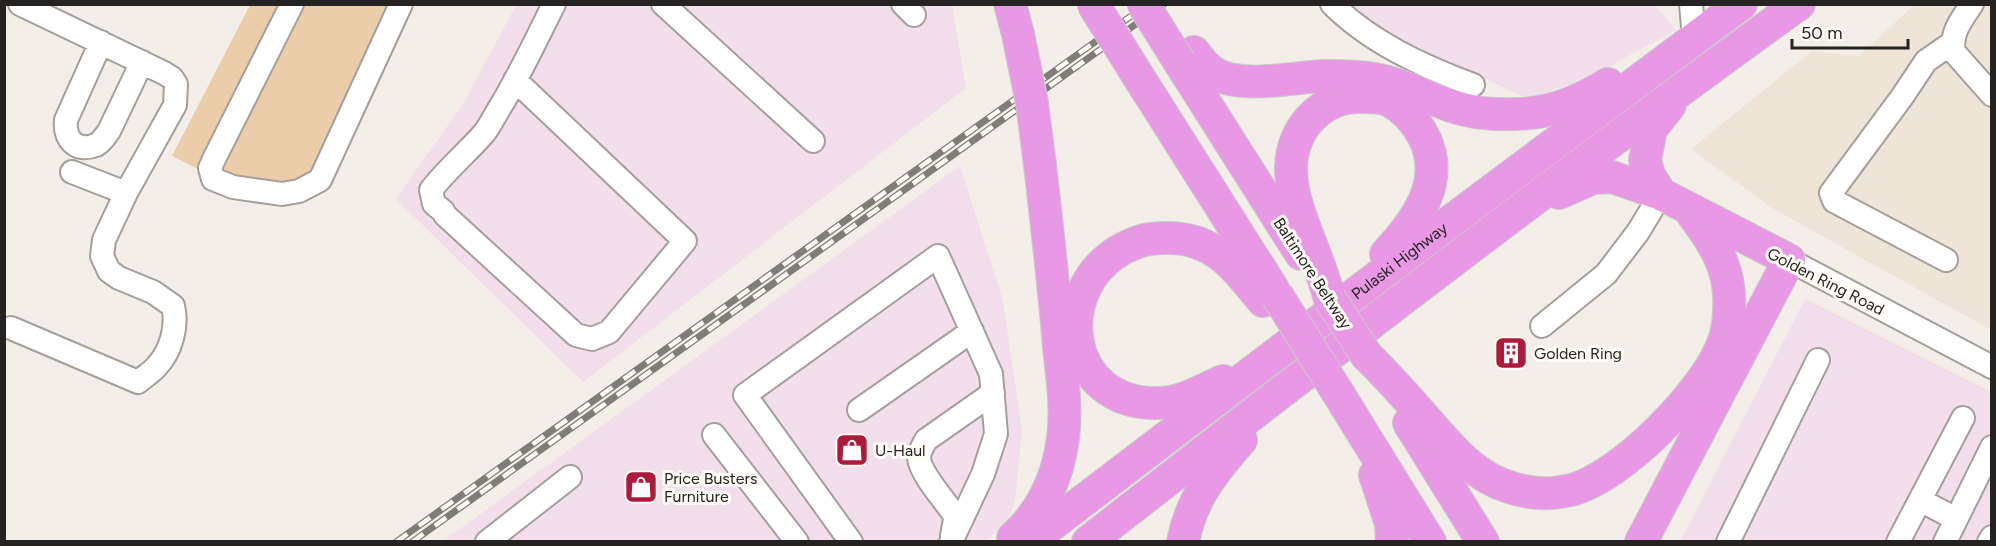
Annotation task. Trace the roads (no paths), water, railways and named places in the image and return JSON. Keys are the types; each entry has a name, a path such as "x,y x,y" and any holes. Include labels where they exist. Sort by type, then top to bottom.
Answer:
{"highway":[{"path":"1010,4 1032,103 1064,414 1063,438 1058,462 1044,501 1027,526 1010,542"},
{"path":"1093,4 1270,298 1313,355 1430,542"},
{"name":"Baltimore Beltway","path":"1143,4 1187,58 1314,265 1328,308 1377,368 1484,542"},
{"path":"1157,4 1187,58 1218,76 1249,81 1323,76 1374,79 1405,87 1460,109 1477,112 1515,114 1550,111 1587,96 1693,39"},
{"name":"Pulaski Highway","path":"1029,542 1268,360 1328,308 1455,218 1741,4"},
{"name":"Pulaski Highway","path":"1088,542 1285,388 1510,217 1799,4"},
{"path":"1684,87 1651,129 1645,160 1649,175 1710,237 1721,258 1727,276 1730,311 1724,341"},
{"path":"1314,265 1294,193 1291,169 1294,146 1303,127 1315,112 1343,98 1389,100 1405,111 1418,125 1428,145 1432,164 1429,190 1424,204 1409,229 1328,308"},
{"name":"Golden Ring Road","path":"1510,217 1578,183 1593,178 1612,177 1675,201 1779,256"},
{"path":"1268,360 1178,400 1158,403 1119,397 1104,388 1091,375 1077,342 1076,318 1081,295 1095,271 1113,254 1139,240 1161,237 1185,238 1205,245 1224,258 1270,298"},
{"path":"1377,368 1457,454 1473,469 1492,481 1510,488 1544,494 1573,489 1611,471 1634,454 1662,428 1690,396 1713,364 1724,341 1779,256"},
{"path":"1641,542 1779,256"},
{"path":"1183,542 1196,498 1209,479 1285,388"},
{"path":"1352,416 1391,524 1392,542"},
{"path":"1060,542 1115,496 1183,425"}],"street":[{"path":"11,328 138,382 157,366 170,344 175,314 173,306 153,292 108,271 102,256 104,240 126,193 175,105 176,84 172,78 142,62 20,4"},
{"path":"292,4 210,168 213,179 222,184 246,190 282,194 298,191 320,180 401,4"},
{"path":"515,80 685,241 609,332 592,339 576,335 434,204 431,190 486,131 554,4"},
{"path":"663,4 813,141"},
{"path":"1332,4 1365,33 1395,50 1473,85"},
{"path":"1691,4 1693,39"},
{"path":"1972,4 1957,25 1952,43 1954,51 1992,95"},
{"path":"101,42 66,120 65,131 72,144 81,147 96,145 103,139 142,62"},
{"path":"1946,260 1834,201 1832,193 1926,61 1952,43"},
{"path":"72,172 126,193"},
{"path":"1542,326 1606,274 1638,232 1675,201"},
{"path":"851,542 745,396 938,256 991,374 996,434 983,474 951,541"},
{"name":"Golden Ring Road","path":"1779,256 1992,367"},
{"path":"859,410 972,331"},
{"path":"1728,542 1818,360"},
{"path":"951,541 954,514 921,466 919,456 926,440 993,393"},
{"path":"1898,542 1963,418"},
{"path":"714,435 797,542"},
{"path":"1945,542 1992,447"},
{"path":"487,542 570,477"},
{"path":"1920,500 1956,519"},
{"path":"1989,542 1992,537"}],"railway":[{"path":"396,542 1148,4"},
{"path":"412,542 1164,4"}],"place":[{"name":"Golden Ring","path":"1511,353"},
{"name":"U-Haul","path":"852,450"},
{"name":"Price Busters Furniture","path":"641,487"}]}
